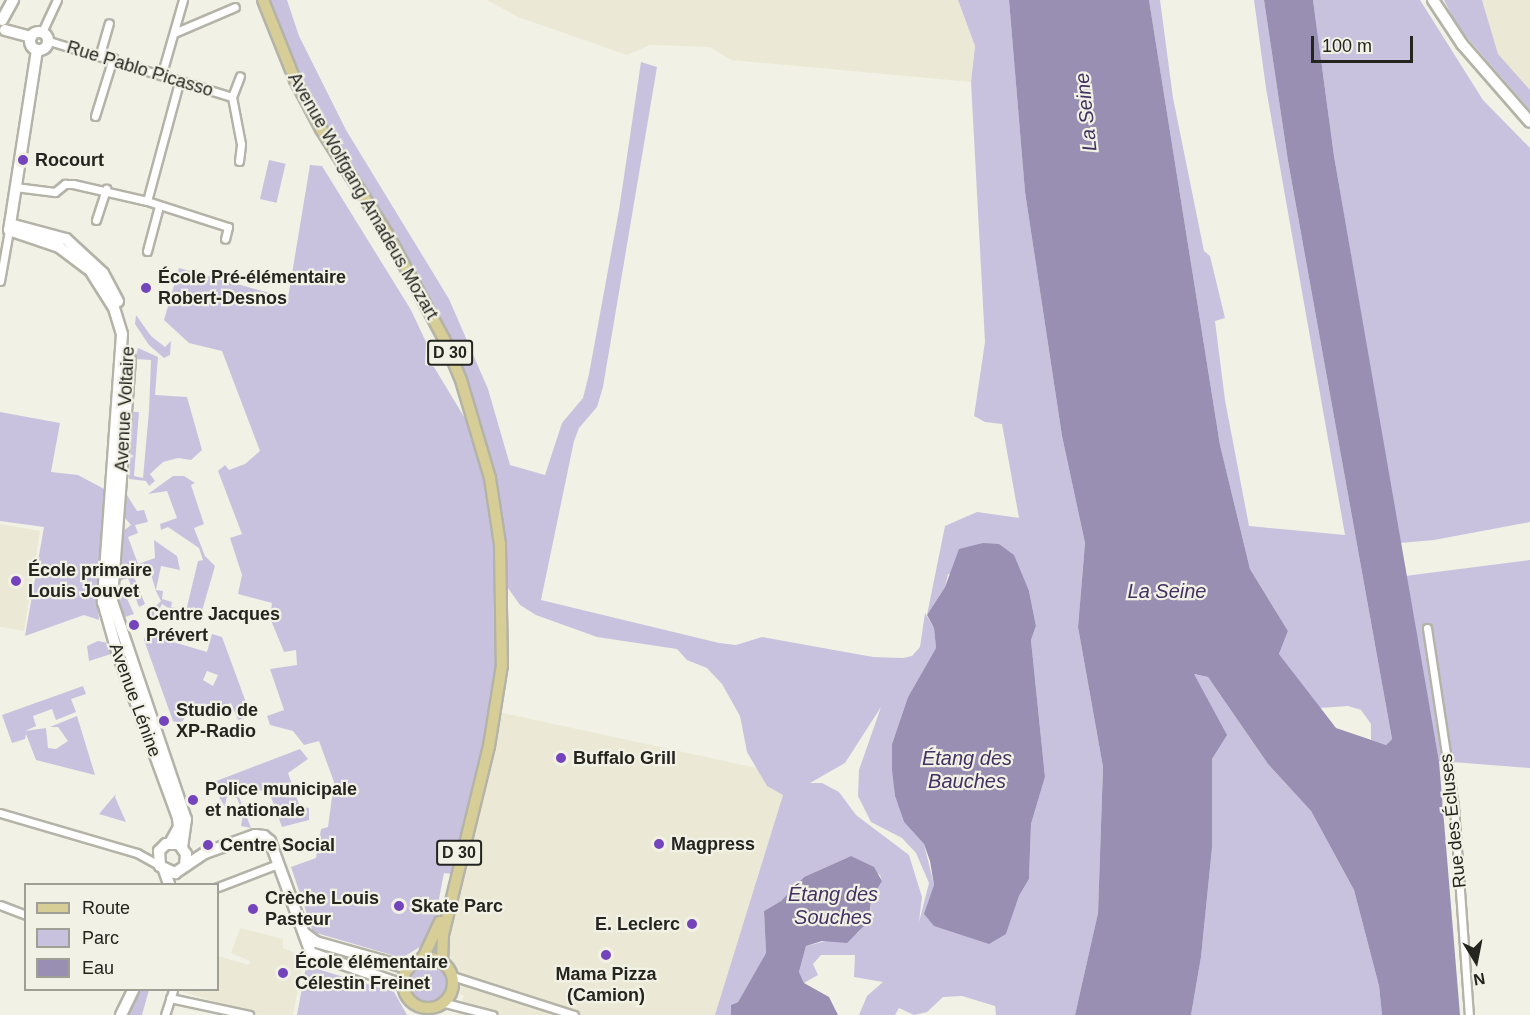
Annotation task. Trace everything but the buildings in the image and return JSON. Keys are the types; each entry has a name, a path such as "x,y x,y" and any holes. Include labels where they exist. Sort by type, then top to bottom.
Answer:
{"main road":[{"name":"Avenue Wolfgang Amadeus Mozart","path":"263,0 295,80 321,129 429,308 461,380 475,422 492,488 503,588 502,665 489,746 443,934 442,962"},
{"name":"Avenue Wolfgang Amadeus Mozart","path":"423,958 438,929 489,746"},
{"path":"423,958 442,962 452,976 452,989 445,1003 428,1012 414,1009 403,985 408,968 423,958"}],"street":[{"path":"2,24 6,0"},
{"path":"2,24 13,0"},
{"path":"0,281 34,68 40,42 57,0"},
{"path":"162,73 183,0"},
{"path":"1433,0 1462,44 1530,122"},
{"path":"174,33 235,8"},
{"path":"100,54 109,23"},
{"path":"2,24 40,42"},
{"name":"Rue Pablo Picasso","path":"40,42 100,54 162,73 179,82 232,97"},
{"path":"95,116 113,58"},
{"path":"239,161 241,144 232,97 240,76"},
{"path":"147,201 179,82"},
{"path":"15,187 55,192 65,184 73,184 106,189 228,227 225,239"},
{"path":"96,220 106,189"},
{"path":"147,251 159,206"},
{"name":"Avenue Voltaire","path":"9,227 56,234 78,248 104,273 124,318 130,351 111,552"},
{"name":"Avenue Lénine","path":"111,552 104,602 108,623 178,818 179,828 157,855 162,868"},
{"name":"Avenue Lénine","path":"111,552 112,601 116,622 185,817 183,868"},
{"name":"Rue des Écluses","path":"1427,628 1454,807 1469,1015"},
{"path":"0,813 137,853 162,868 183,868"},
{"path":"172,883 183,868 205,853 261,835 270,841 303,933 315,956 403,985"},
{"path":"137,853 166,845 205,853"},
{"path":"219,887 278,864"},
{"path":"162,868 170,883"},
{"path":"0,905 24,914"},
{"path":"303,933 316,942 408,968"},
{"path":"452,976 580,1015"},
{"path":"121,1015 133,991"},
{"path":"165,1015 172,991"},
{"path":"170,998 249,1015"},
{"path":"445,1003 492,1015"}],"shaded area":[{"path":"487,0 958,0 975,46 971,82 731,60 710,47 650,45 627,55 518,17"},
{"path":"1482,0 1530,0 1530,90 1498,55"},
{"name":"École primaire Louis Jouvet","path":"0,524 40,531 24,631 0,627"},
{"path":"494,711 789,775 717,1015 458,1015 464,996 452,989 452,976 442,962"},
{"path":"240,928 283,939 283,948 304,957 293,1015 259,1015 183,992 219,991 219,956 249,965 250,961 231,953"}],"green space":[{"path":"263,0 287,0 299,36 346,130 449,299 488,389 510,465 545,475 562,423 583,398 589,374 619,210 641,62 657,67 603,387 597,407 579,428 574,441 541,600 719,643 736,645 762,637 873,657 912,656 920,647 925,613 934,628 936,648 908,697 892,744 895,796 904,822 924,844 934,885 932,898 1006,934 1019,896 1029,879 1031,824 1045,777 1031,640 1036,626 1029,591 948,574 945,587 927,615 945,526 977,512 1019,518 1002,424 985,422 974,416 985,342 971,82 975,46 958,0 1009,0 1025,192 1062,436 1085,543 1078,627 1103,767 1098,913 1075,1015 996,1015 995,1006 962,996 943,997 927,1012 914,1015 899,1008 895,1015 859,1015 867,996 883,982 854,977 855,955 821,955 813,964 818,975 804,983 799,972 806,946 858,933 870,917 871,900 882,881 880,875 851,856 804,877 781,901 764,911 766,953 738,1002 731,1005 731,1015 715,1015 783,795 767,786 747,752 740,716 722,684 707,668 687,660 677,649 597,637 536,615 520,605 508,588 506,572 505,666 458,875 444,873 431,940 402,958 313,932 291,867 316,858 321,829 328,827 334,782 319,741 304,745 293,731 270,725 267,716 284,710 270,669 297,665 296,650 284,652 270,618 272,603 238,594 242,575 230,538 242,534 218,471 225,465 229,470 245,464 260,451 222,351 189,343 164,320 179,268 288,298 310,165 322,166 411,310 426,342 425,365 434,367 481,445 444,339 321,129","holes":["881,707 859,770 858,796 871,822 902,838 916,853 929,883 919,922 922,897 909,855 856,815 839,792 822,783 810,783 845,763"]},
{"path":"1149,0 1160,0 1173,98 1204,251 1210,256 1225,318 1215,321 1225,400 1249,526 1345,535 1266,88 1254,0 1264,0 1288,161 1392,739 1386,745 1371,740 1371,724 1361,710 1348,706 1320,708 1279,654 1288,631 1250,569 1220,445"},
{"path":"1313,0 1420,0 1483,100 1530,148 1530,522 1434,540 1400,543 1334,156"},
{"path":"1444,0 1482,0 1498,54 1530,90 1530,110 1457,26"},
{"path":"269,160 286,164 277,203 260,199"},
{"path":"136,315 151,336 165,347 171,341 170,355 164,358 149,345 135,324"},
{"path":"138,348 158,357 155,395 187,397 202,450 191,460 178,458 163,462 150,474 155,481 149,486 146,481 129,479 132,412 139,412 134,476 143,478 149,411 151,360 135,359"},
{"path":"0,412 60,423 51,472 78,475 106,490 97,596 99,620 84,615 25,636 44,527 0,521"},
{"path":"173,476 184,476 195,483 191,485 204,524 194,528 205,556 215,566 200,618 186,613 183,619 169,615 170,609 162,604 154,620 150,619 148,614 161,601 156,591 150,571 134,577 145,604 139,607 128,578 119,581 134,614 119,619 116,603 123,531 131,525 124,517 127,495 137,511 144,510 148,522 135,525 138,533 128,537 138,564 155,558 154,540 177,556 180,570 161,566 156,590 163,591 162,599 172,602 171,607 186,611 198,561 203,560 199,548 168,527 161,530 160,524 177,518 167,491 148,494"},
{"path":"1530,560 1530,768 1439,761 1405,576"},
{"path":"146,634 207,652 212,634 222,637 251,716 238,720 231,703 195,717 185,715 183,721 174,724 144,640","holes":["207,671 218,675 213,686 203,680"]},
{"path":"98,641 108,643 111,654 89,661 87,646"},
{"path":"1193,674 1208,677 1268,764 1311,811 1354,890 1379,986 1382,1015 1191,1015 1201,957 1212,848 1212,759 1226,735"},
{"path":"83,686 86,694 71,699 76,712 56,720 52,709 33,716 36,726 25,731 46,728 48,748 56,749 68,741 58,727 50,727 77,716 95,775 36,760 26,734 25,739 12,743 2,715"},
{"path":"300,749 308,759 288,773 300,807 309,808 309,820 282,827 268,789 256,792 252,783 236,789 251,828 241,826 243,814 237,798 227,795 225,807 211,783"},
{"path":"116,794 115,797 126,822 99,814"},
{"path":"307,961 314,968 394,992 407,1015 297,1015"},
{"path":"428,963 436,964 442,969 447,975 447,991 442,997 436,1002 428,1003 420,1002 414,997 409,991 408,983 409,975 414,969 420,964"},
{"path":"139,991 149,991 142,1015 128,1015"}],"water":[{"name":"La Seine","path":"1009,0 1149,0 1220,445 1250,569 1288,631 1279,654 1336,728 1386,745 1392,739 1288,161 1264,0 1313,0 1334,156 1439,761 1460,1015 1382,1015 1379,986 1354,890 1311,811 1268,764 1208,677 1194,674 1227,735 1212,759 1212,848 1201,957 1191,1015 1075,1015 1098,913 1103,767 1078,627 1085,543 1062,436 1025,192"},
{"name":"Étang des Bauches","path":"983,543 999,544 1014,555 1029,591 1036,626 1031,640 1045,777 1031,824 1029,879 1019,896 1006,934 989,944 934,926 924,914 934,885 930,861 924,844 904,822 895,796 892,770 892,744 908,697 936,648 934,628 927,615 945,587 959,549"},
{"name":"Étang des Souches","path":"851,856 874,867 882,881 871,900 869,921 847,943 822,941 806,946 799,972 804,983 829,997 838,1015 731,1015 731,1005 738,1002 766,953 764,911 781,901 804,877"}],"place":[{"name":"Rocourt","path":"23,160"},
{"name":"École Pré-élémentaire Robert-Desnos","path":"146,288"},
{"name":"École primaire Louis Jouvet","path":"16,581"},
{"name":"Centre Jacques Prévert","path":"134,625"},
{"name":"Studio de XP-Radio","path":"164,721"},
{"name":"Buffalo Grill","path":"561,758"},
{"name":"Police municipale et nationale","path":"193,800"},
{"name":"Magpress","path":"659,844"},
{"name":"Centre Social","path":"208,845"},
{"name":"Skate Parc","path":"399,906"},
{"name":"Crèche Louis Pasteur","path":"253,909"},
{"name":"E. Leclerc","path":"692,924"},
{"name":"Mama Pizza (Camion)","path":"606,955"},
{"name":"École élémentaire Célestin Freinet","path":"283,973"}]}
